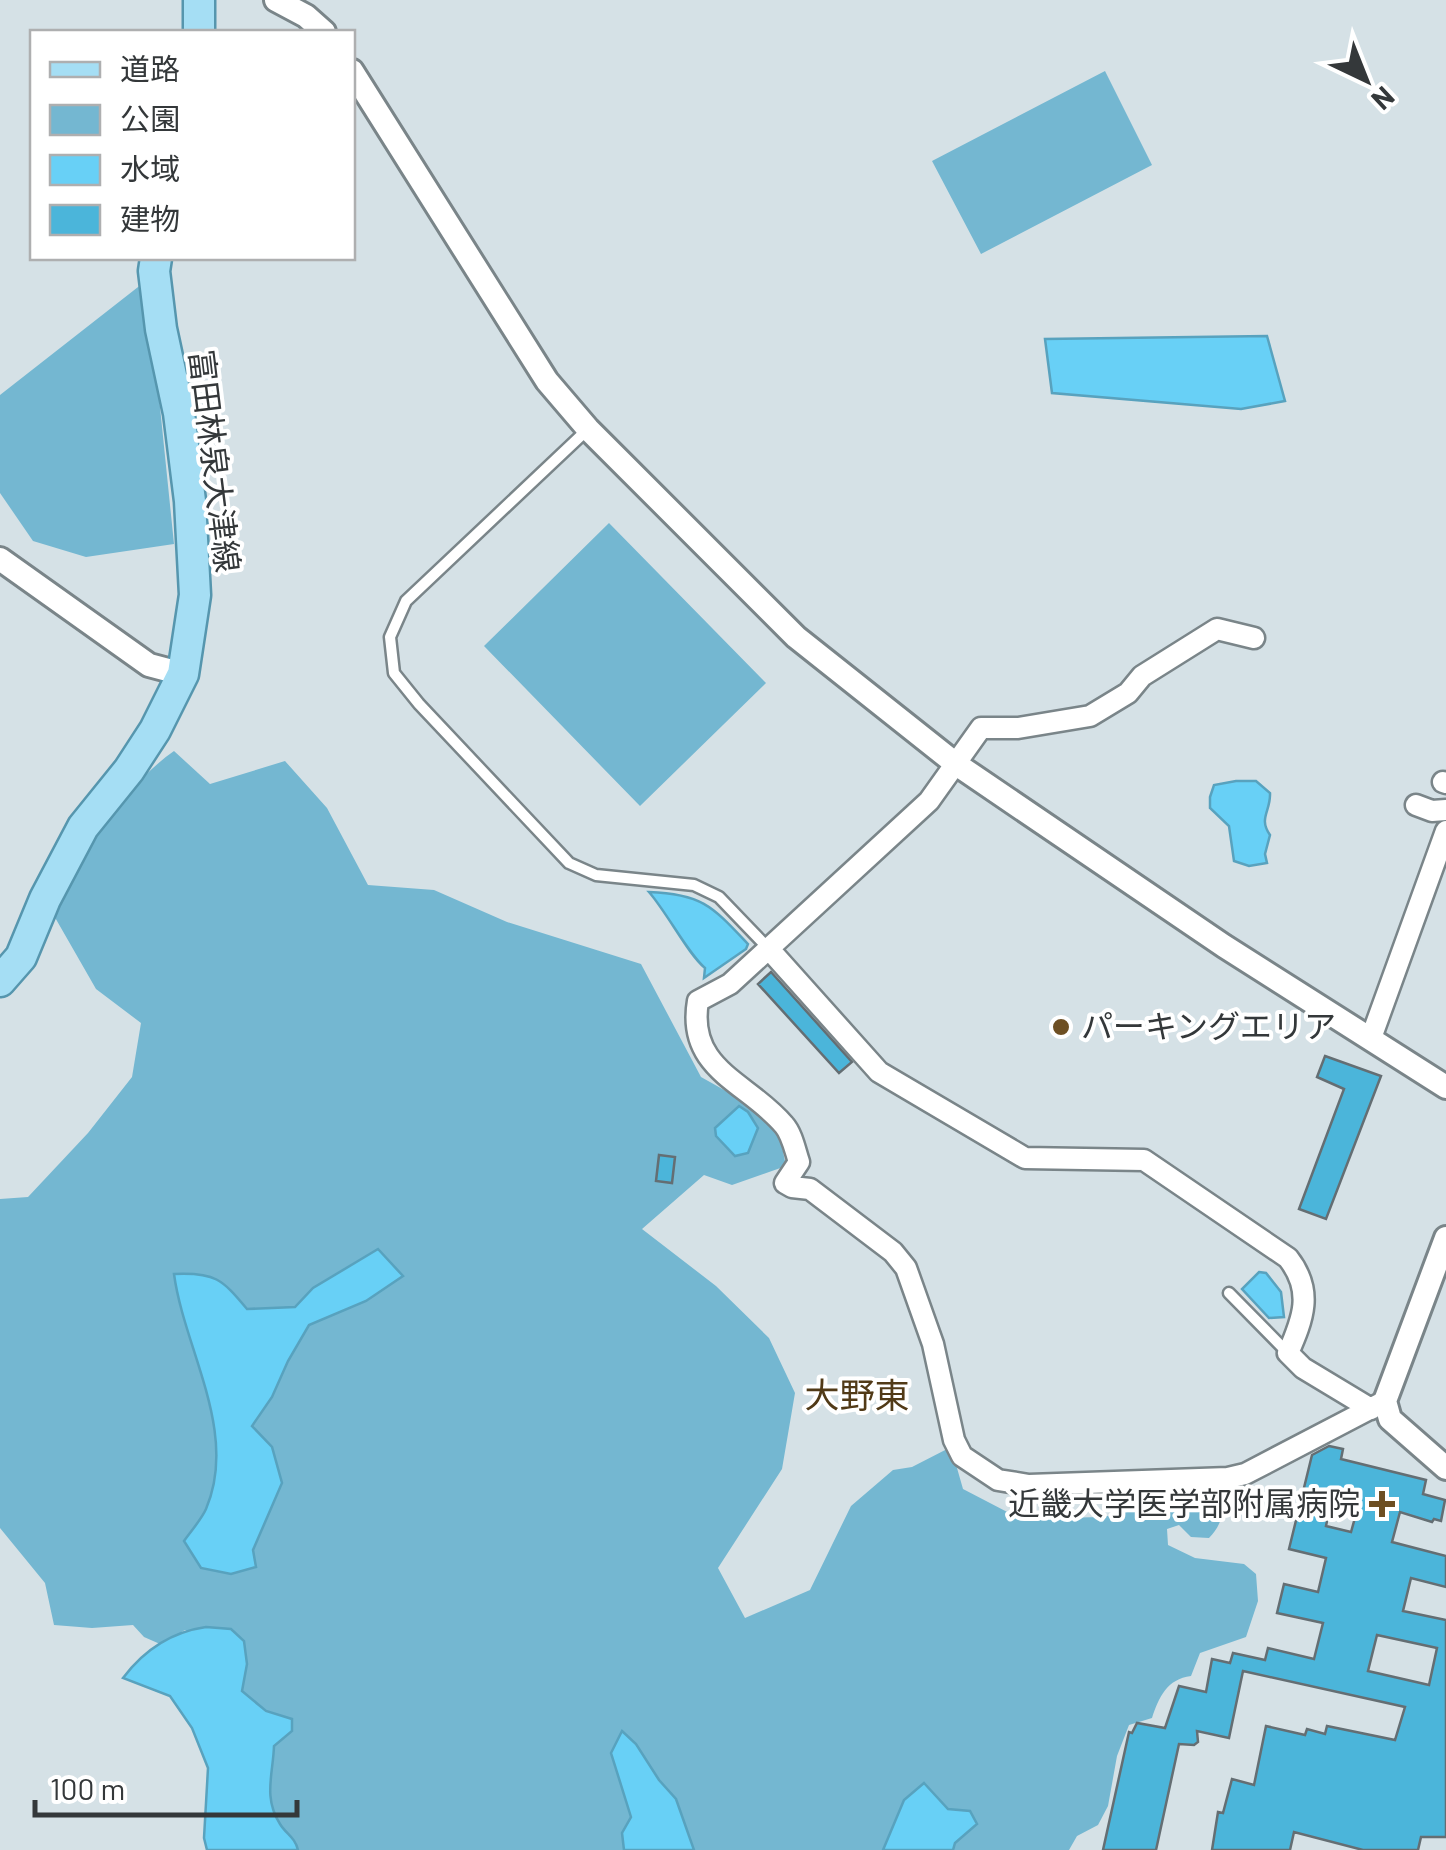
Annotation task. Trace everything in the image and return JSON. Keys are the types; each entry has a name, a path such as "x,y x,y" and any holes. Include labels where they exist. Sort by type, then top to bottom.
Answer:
{"main road":[{"path":"199,0 199,30"},
{"name":"富田林泉大津線","path":"0,980 21,957 44,899 82,826 146,744 183,674 195,595 190,502 179,412 161,330 156,260"}],"street":[{"path":"276,0 306,16 322,30"},
{"path":"355,77 547,381 588,429 796,637 956,764 1224,946 1443,1079"},
{"path":"1,562 149,665 183,674"},
{"path":"1254,638 1217,630 1142,676 1128,692 1090,716 1018,728 980,728 928,801 730,984 698,1001 695,1016 701,1045 708,1060 786,1126 799,1162 786,1183 810,1189 893,1252 906,1268 932,1344 954,1440 962,1456 998,1480 1029,1485 1228,1478 1245,1474 1378,1405 1446,1240"},
{"path":"1416,805 1432,811 1446,810"},
{"path":"1371,1038 1442,853 1446,830"},
{"path":"768,948 879,1072 1025,1158 1144,1160 1288,1258 1300,1275 1306,1294 1304,1317 1288,1353 1303,1368 1378,1405 1446,1468"}],"lane":[{"path":"588,429 406,602 390,636 394,672 419,704 569,863 596,874 694,885 718,897 768,948"},
{"path":"1229,1294 1288,1353"}],"green space":[{"path":"1105,71 1152,165 981,254 932,161"},
{"path":"147,280 174,544 86,557 33,541 0,493 0,395"},
{"path":"609,523 766,683 640,806 484,646"},
{"path":"174,751 210,784 285,761 327,808 368,885 434,890 507,922 641,964 701,1077 742,1100 779,1132 786,1166 732,1185 704,1175 642,1229 716,1286 769,1338 795,1393 782,1469 718,1568 745,1618 810,1590 851,1506 893,1470 912,1467 951,1447 963,1489 1013,1515 1102,1517 1219,1494 1221,1518 1209,1538 1191,1537 1179,1525 1167,1529 1168,1545 1195,1558 1244,1564 1256,1574 1258,1601 1246,1637 1200,1653 1191,1676 1165,1690 1152,1718 1129,1725 1117,1756 1108,1806 1098,1825 1077,1836 1069,1850 298,1850 275,1814 270,1795 274,1746 292,1731 242,1691 247,1664 185,1630 160,1644 144,1637 133,1625 54,1625 45,1583 0,1528 0,1199 28,1197 88,1133 132,1077 141,1023 96,989 53,914 73,870 103,824 138,783"}],"water":[{"path":"1267,336 1285,401 1241,409 1052,393 1045,339"},
{"path":"1256,781 1270,793 1265,819 1270,835 1267,863 1249,866 1234,861 1229,826 1210,808 1214,785"},
{"path":"649,892 682,896 705,904 748,944 746,949 704,978 705,968"},
{"path":"739,1106 758,1128 748,1153 735,1156 716,1136 715,1128"},
{"path":"378,1249 403,1276 366,1301 309,1325 272,1397 252,1426 272,1447 282,1483 253,1550 256,1567 231,1574 201,1568 184,1541 206,1509 215,1480 216,1450 206,1391 174,1274 209,1276 231,1291 247,1309 295,1307 313,1288"},
{"path":"1259,1272 1266,1273 1281,1292 1284,1317 1269,1318 1242,1289"},
{"path":"206,1627 231,1629 244,1641 247,1664 242,1691 266,1711 292,1719 292,1731 274,1746 270,1795 275,1814 298,1850 207,1850 204,1838 208,1768 192,1728 170,1696 123,1678 159,1644"},
{"path":"622,1731 676,1799 694,1850 624,1850 622,1833 631,1817 611,1753"},
{"path":"924,1783 948,1809 970,1811 977,1824 955,1843 953,1850 883,1850 904,1800"}],"building":[{"path":"771,972 852,1062 839,1073 758,984"},
{"path":"1325,1056 1381,1076 1326,1219 1299,1209 1344,1089 1317,1077"},
{"path":"659,1155 675,1157 672,1183 656,1181"},
{"path":"1329,1446 1343,1449 1341,1459 1426,1480 1423,1494 1445,1500 1441,1521 1400,1512 1392,1542 1446,1556 1446,1587 1411,1578 1403,1611 1446,1620 1446,1837 1421,1837 1418,1850 1363,1850 1294,1832 1290,1850 1212,1850 1218,1812 1223,1813 1232,1779 1254,1785 1266,1726 1305,1735 1307,1729 1325,1734 1327,1726 1395,1740 1405,1707 1243,1671 1229,1738 1197,1731 1198,1742 1194,1745 1179,1744 1156,1850 1103,1850 1129,1732 1137,1723 1165,1728 1179,1686 1206,1692 1212,1659 1230,1663 1233,1653 1265,1660 1268,1648 1314,1659 1323,1623 1277,1613 1284,1584 1318,1592 1326,1558 1289,1549 1312,1455","holes":["1333,1492 1360,1500 1351,1532 1326,1526","1377,1635 1437,1648 1429,1685 1368,1671"]}],"place":[{"name":"パーキングエリア","path":"1061,1027"},
{"name":"近畿大学医学部附属病院","path":"1382,1504"}],"district":[{"name":"大野東","path":"857,1396"}]}
